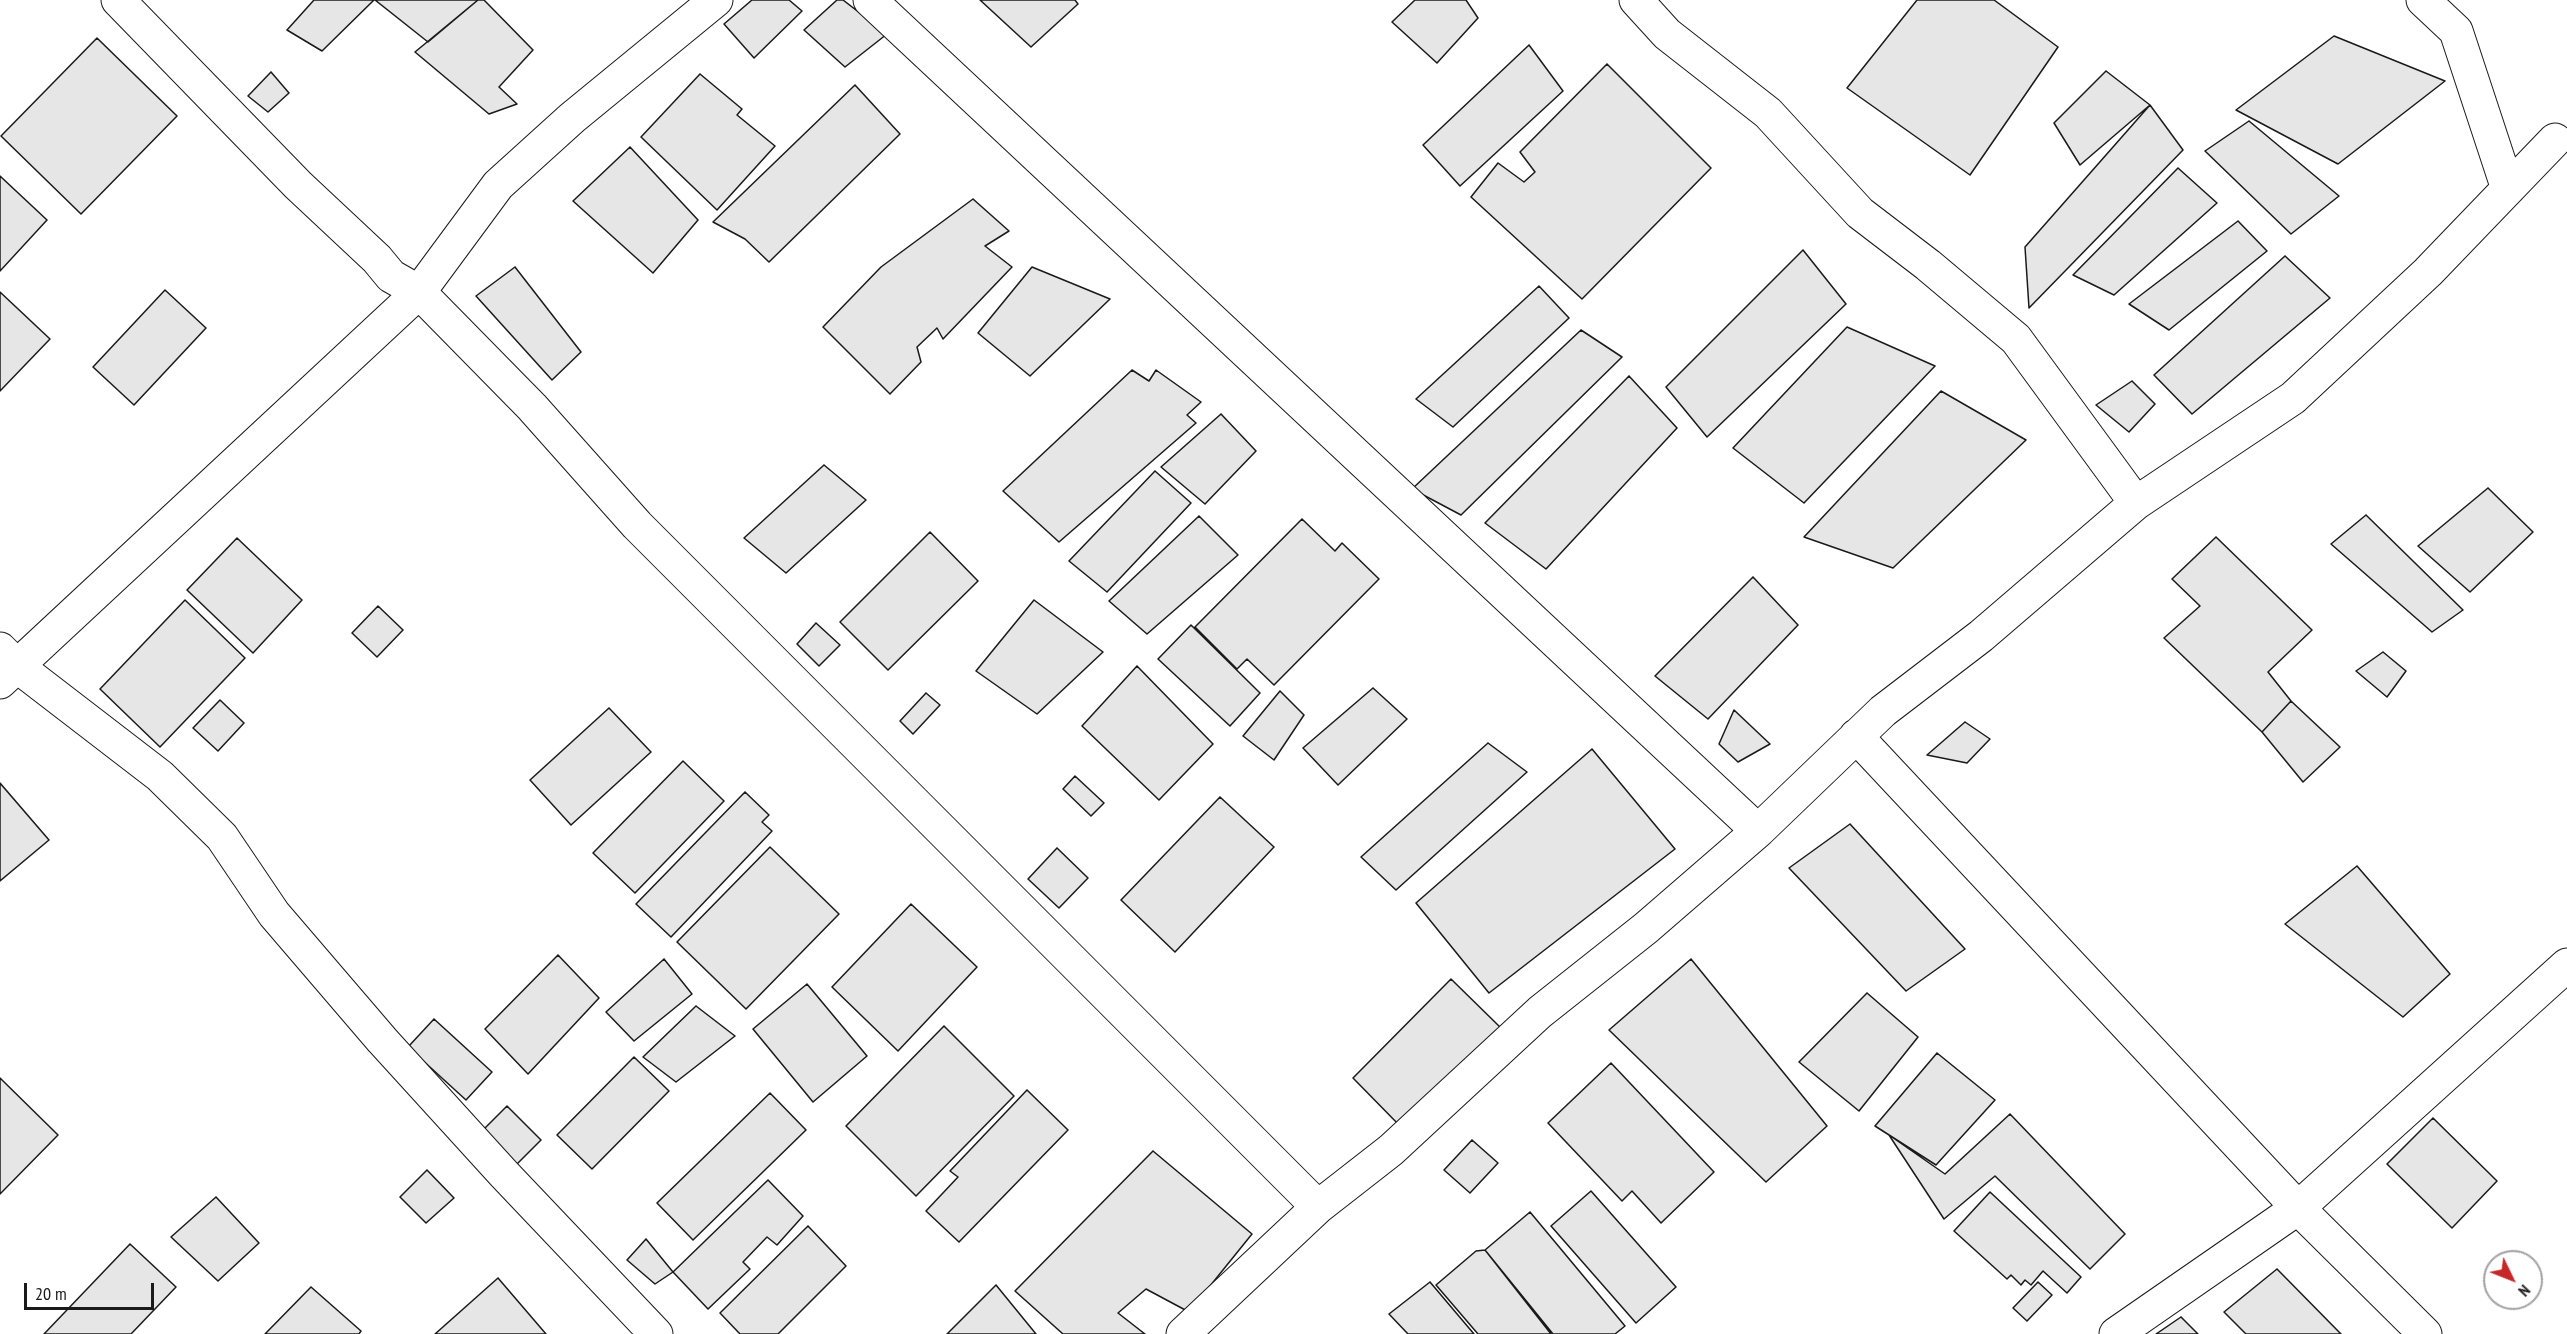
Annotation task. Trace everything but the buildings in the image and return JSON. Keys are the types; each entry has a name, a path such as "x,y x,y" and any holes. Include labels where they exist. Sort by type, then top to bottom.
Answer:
{"street":[{"path":"118,0 298,185 377,259 391,276 419,292 532,407 637,525 1318,1207"},
{"path":"656,1334 504,1174 382,1040 274,914 222,837 160,776 6,666 419,292 498,185 572,118 716,0"},
{"path":"870,0 1758,831"},
{"path":"1636,0 1667,34 1768,113 1860,213 1928,265 2016,339 2136,503"},
{"path":"2423,0 2456,31 2508,189"},
{"path":"1183,1334 1318,1207 1391,1150 1540,1012 1646,928 1758,831 1882,711 1981,636 2136,503 2292,398 2428,272 2555,140"},
{"path":"1856,736 2298,1208 2425,1334"},
{"path":"2116,1334 2298,1208 2567,965"}]}
